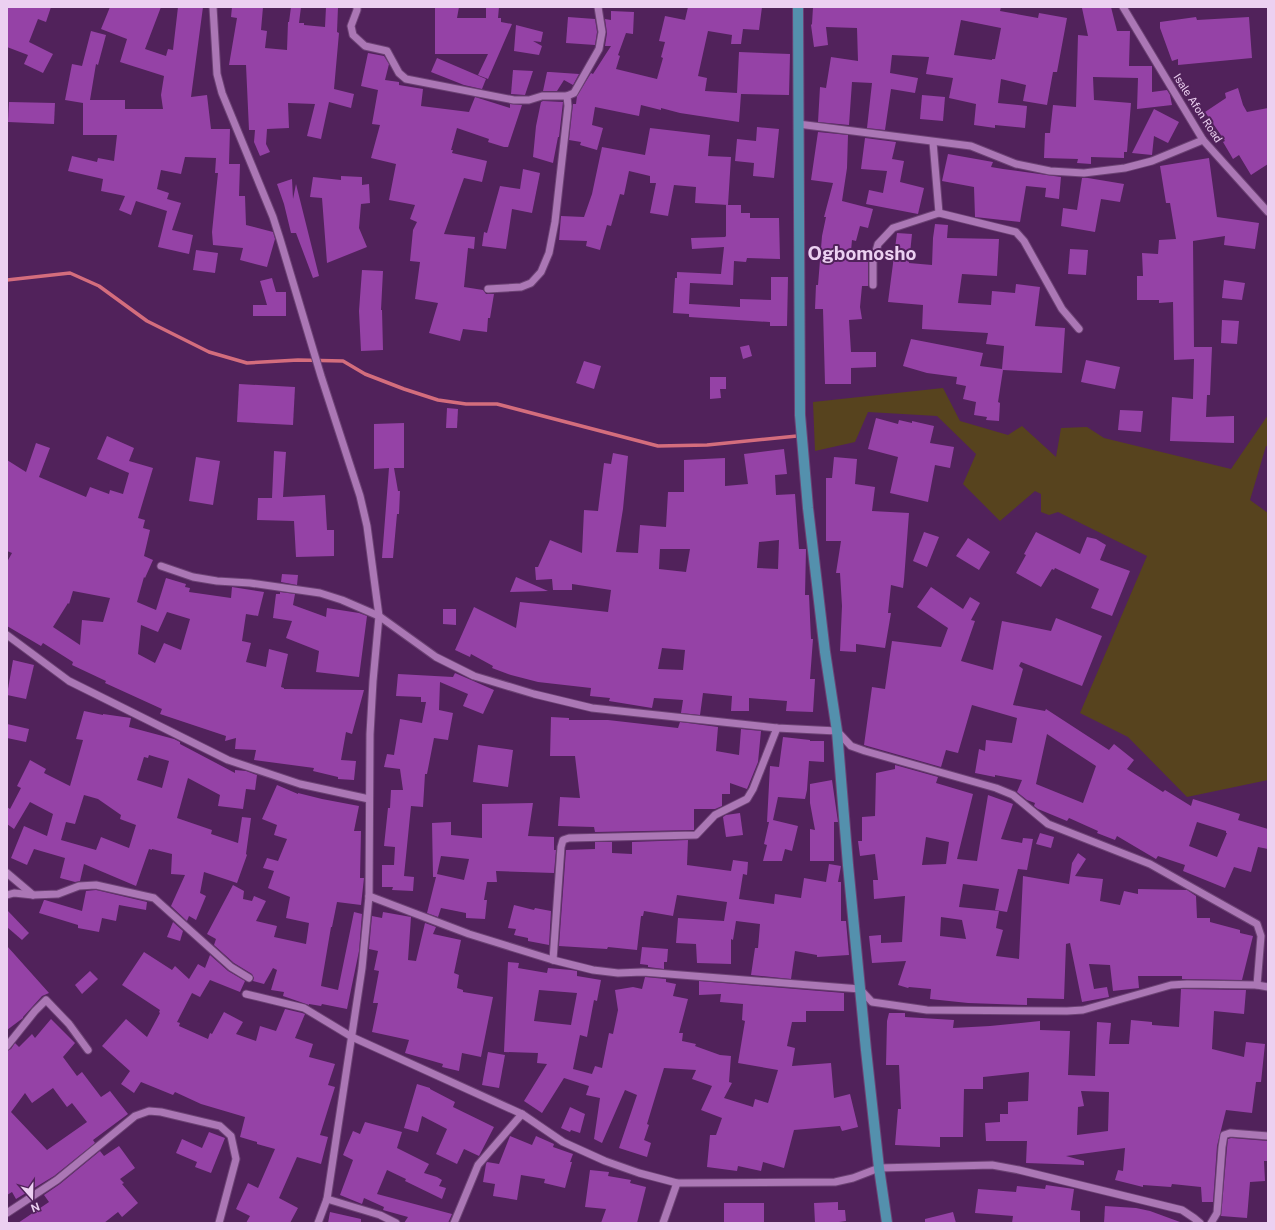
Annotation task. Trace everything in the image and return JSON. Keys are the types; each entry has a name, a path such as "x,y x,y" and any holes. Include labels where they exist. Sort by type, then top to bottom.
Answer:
{"main road":[{"path":"798,7 800,415 808,508 837,731 848,865 878,1168 887,1223"}],"street":[{"path":"213,7 218,74 222,93 273,217 321,376 360,496 367,526 379,616 370,718 369,896 362,968 327,1198 318,1223"},
{"path":"357,7 351,26 353,35 364,46 387,51 399,73 406,79 514,100 529,100 542,96 567,96 574,93 599,49 602,32 598,7"},
{"name":"Isale Afon Road","path":"1123,7 1203,140 1268,212"},
{"path":"488,289 521,287 531,282 541,272 549,253 555,222 568,106 567,96"},
{"path":"798,124 971,146 1016,164 1050,172 1084,173 1125,168 1152,161 1203,140"},
{"path":"933,142 939,213"},
{"path":"873,285 872,262 878,244 893,228 939,213 1016,232 1024,241 1062,309 1079,329"},
{"path":"161,566 193,577 320,593 342,600 379,616 442,660 474,676 534,694 592,708 777,728 837,731 851,746 865,752 996,788 1013,795 1048,824 1150,864 1257,924 1261,936 1257,985"},
{"path":"7,635 70,681 228,760 300,784 369,799"},
{"path":"553,960 561,846 563,840 569,838 696,835 715,815 747,799 753,789 777,728"},
{"path":"7,873 33,895"},
{"path":"7,895 14,893 33,895 58,894 79,886 96,885 154,898 232,967 249,978"},
{"path":"369,896 469,934 553,960 593,970 618,973 643,972 860,989 872,1002 927,1010 1083,1010 1171,985 1257,985 1268,987"},
{"path":"246,994 304,1008 352,1037 522,1114 563,1142 605,1161 639,1173 677,1183 835,1182 853,1178 878,1168 992,1165 1012,1168 1182,1210 1200,1223"},
{"path":"7,1046 35,1011 46,1000 70,1024 88,1050"},
{"path":"7,1212 57,1180 135,1116 149,1111 161,1112 220,1126 231,1136 236,1159 220,1223"},
{"path":"454,1223 478,1165 522,1114"},
{"path":"1211,1223 1217,1213 1224,1135 1268,1136"},
{"path":"663,1223 677,1183"},
{"path":"327,1198 380,1215 396,1223"}],"shaded area":[{"path":"943,388 960,421 1008,435 1022,426 1056,457 1061,428 1087,427 1104,438 1231,469 1268,415 1268,446 1266,446 1250,500 1268,513 1268,780 1187,797 1128,737 1080,713 1147,556 1058,512 1049,515 1041,512 1041,494 1035,491 1000,521 963,484 976,454 937,416 868,412 855,442 815,451 813,402"}],"building":[{"path":"7,7 51,7 46,22 38,19 29,42 53,54 43,73 24,64 28,55 7,47"},
{"path":"110,7 161,7 145,49 166,56 168,49 173,50 178,7 203,7 191,97 207,95 211,129 230,129 229,164 240,164 239,196 245,196 246,225 273,232 275,239 267,267 240,260 243,248 213,245 212,232 218,173 215,173 216,158 185,157 181,174 161,170 157,189 169,193 167,199 181,203 172,230 193,235 189,254 158,247 167,211 136,201 131,215 119,210 125,196 101,191 103,179 68,171 72,156 97,162 98,158 114,161 117,135 83,135 83,103 65,100 72,64 82,66 91,31 106,35 98,65 96,64 90,100 125,100 125,109 163,109 161,95 164,76 120,62 127,39 101,29"},
{"path":"232,7 263,7 261,30 267,31 265,48 287,50 288,22 291,7 301,7 299,23 304,23 304,25 325,27 326,7 338,7 337,32 339,33 334,89 354,94 351,108 329,102 321,139 307,136 315,104 288,103 289,128 267,129 266,144 270,152 260,156 254,142 255,130 249,130 246,65 229,65 237,18 231,17"},
{"path":"435,7 459,7 457,18 486,18 486,7 499,7 498,18 501,18 501,22 512,24 488,79 478,75 488,54 435,54"},
{"path":"688,7 762,7 759,30 743,29 741,44 731,44 732,35 708,31 698,76 707,78 705,91 737,93 739,52 790,54 789,95 741,94 739,122 680,113 661,108 661,110 641,105 639,116 595,107 592,125 603,128 597,150 580,145 581,142 569,140 573,104 576,104 577,96 591,73 593,74 611,46 605,46 607,33 605,19 611,20 611,11 634,12 633,34 626,33 618,55 620,56 616,69 657,79 663,58 661,57 665,42 659,41 665,16 685,20"},
{"path":"813,7 1001,7 1000,11 1038,18 1039,13 1067,18 1057,72 1053,72 1047,105 1023,101 1026,85 1001,79 998,103 1027,106 1025,128 995,125 995,128 974,125 976,104 949,98 953,78 926,74 929,57 892,55 890,73 918,78 915,93 891,89 885,130 867,128 872,83 852,82 849,125 818,122 820,87 826,88 831,57 858,61 857,28 826,27 828,45 814,47 812,24","holes":["961,20 1001,28 995,59 992,60 954,55"]},
{"path":"1111,7 1117,31 1130,31 1129,66 1152,66 1152,92 1167,90 1170,95 1172,105 1137,109 1138,78 1093,77 1094,100 1131,103 1127,152 1124,152 1124,158 1091,157 1091,164 1077,163 1078,159 1044,158 1045,133 1050,133 1053,105 1076,107 1078,35 1088,36 1082,8"},
{"path":"568,17 595,19 597,32 595,45 566,43"},
{"path":"1196,17 1197,20 1249,17 1252,58 1178,65 1178,59 1172,61 1160,28 1160,22"},
{"path":"516,25 543,32 541,42 533,41 542,46 539,55 514,51"},
{"path":"368,53 384,56 389,64 385,80 399,82 399,85 423,89 421,106 469,112 475,97 510,108 510,104 522,105 508,147 488,142 489,139 457,128 451,150 453,150 452,153 487,161 482,182 464,178 444,234 475,237 474,249 468,248 464,287 483,290 486,294 494,294 490,318 488,318 487,332 463,329 460,341 429,333 438,303 415,299 420,262 410,261 413,230 417,222 410,219 415,205 389,200 396,164 371,158 380,125 372,124 378,90 361,86"},
{"path":"437,58 486,79 482,89 464,85 431,72"},
{"path":"513,70 533,71 525,95 511,94"},
{"path":"547,72 579,74 573,85 564,80 557,91 543,91"},
{"path":"1238,88 1243,105 1247,112 1268,108 1268,164 1251,175 1239,155 1233,159 1223,142 1225,141 1205,112 1226,98 1225,93"},
{"path":"922,95 945,97 943,121 920,119"},
{"path":"9,102 55,103 54,124 8,122"},
{"path":"541,102 563,102 559,137 553,163 533,157 536,126"},
{"path":"1154,109 1179,122 1168,143 1154,136 1152,155 1132,153"},
{"path":"757,127 779,129 774,178 753,176 754,163 735,161 737,139 756,141"},
{"path":"650,128 710,135 708,156 731,157 728,205 695,203 696,187 674,185 668,216 650,213 656,183 650,183 650,176 629,171 624,195 620,194 611,226 607,225 600,250 586,246 587,241 559,240 561,216 584,217 592,194 602,147 645,155"},
{"path":"818,132 848,135 847,168 842,201 873,209 868,228 860,226 856,241 852,240 850,262 868,262 868,286 862,286 860,307 862,319 849,320 851,352 876,352 876,367 851,368 851,384 825,384 823,309 815,309 816,285 818,285 822,236 826,217 824,217 833,183 811,180"},
{"path":"865,138 896,142 892,159 904,161 900,182 924,188 918,214 866,204 869,190 883,193 887,171 861,169"},
{"path":"948,154 993,162 991,167 1061,177 1059,199 1045,197 1046,188 1026,186 1020,222 975,217 974,187 942,181"},
{"path":"1209,158 1217,217 1259,223 1255,249 1224,245 1225,236 1193,241 1194,347 1212,347 1210,395 1207,395 1206,417 1234,416 1234,443 1170,441 1172,397 1193,399 1194,359 1174,360 1173,302 1159,303 1159,300 1137,300 1137,276 1143,276 1142,253 1158,254 1159,240 1176,239 1170,203 1166,203 1160,166"},
{"path":"523,169 540,173 532,213 512,209 506,249 482,246 484,232 487,233 500,186 520,189"},
{"path":"341,176 362,177 362,185 369,184 370,203 361,204 359,228 367,247 327,263 322,198 310,197 313,177 341,180"},
{"path":"1082,178 1124,184 1120,202 1101,199 1095,232 1061,226 1063,208 1077,210"},
{"path":"292,179 293,199 296,184 319,276 313,278 296,233 291,233 284,204 277,184"},
{"path":"726,205 741,205 741,213 750,213 750,218 779,218 780,259 747,258 746,262 734,261 733,285 690,283 689,304 740,307 740,299 771,300 771,277 788,277 787,326 770,326 770,322 689,317 689,314 673,313 675,278 677,278 677,272 721,274 724,247 692,249 691,238 725,237"},
{"path":"935,224 948,225 947,238 999,239 997,276 962,274 958,303 991,305 992,291 1015,293 1016,284 1040,287 1035,326 1065,328 1062,373 1003,370 998,402 1000,403 999,421 986,420 987,417 974,415 976,402 963,399 966,386 956,384 957,377 927,373 903,366 911,339 983,353 980,366 1002,369 1004,346 986,344 988,333 922,329 923,305 888,302 897,233 912,234 909,263 932,265"},
{"path":"1070,249 1088,250 1086,275 1068,274"},
{"path":"196,250 218,253 215,273 193,270"},
{"path":"362,270 383,271 381,310 383,350 361,351 359,311"},
{"path":"272,278 276,292 286,292 286,316 253,316 253,305 267,305 260,281"},
{"path":"1224,280 1245,283 1242,300 1222,298"},
{"path":"1222,320 1239,321 1237,344 1221,343"},
{"path":"749,345 752,356 743,359 740,347"},
{"path":"1086,360 1120,367 1115,389 1081,382"},
{"path":"584,361 601,366 594,389 576,383"},
{"path":"710,377 726,377 726,389 720,389 721,398 710,399"},
{"path":"239,384 295,387 293,425 237,422"},
{"path":"447,408 458,409 457,428 446,428"},
{"path":"1120,410 1143,411 1141,432 1118,430"},
{"path":"876,418 898,424 899,420 912,423 912,421 934,426 930,443 954,447 950,468 935,465 928,502 890,493 898,457 868,449"},
{"path":"404,423 404,468 394,468 398,491 400,491 399,514 397,514 393,558 382,558 389,468 374,469 374,424"},
{"path":"107,436 134,448 129,461 153,468 138,518 145,520 143,528 150,530 144,556 153,560 145,578 144,577 137,602 156,610 166,578 186,584 185,587 190,588 189,592 231,598 232,587 264,592 258,616 246,614 242,641 251,643 246,662 266,667 269,649 288,654 281,687 284,689 364,690 352,734 346,732 341,760 356,761 354,780 338,779 338,777 313,771 314,768 254,760 256,750 235,749 236,738 225,741 226,736 160,714 162,709 105,683 106,681 72,665 73,662 43,643 41,646 7,626 7,562 12,553 7,551 7,460 26,472 36,443 50,448 39,477 86,497 90,487 109,494 110,490 123,494 129,473 97,459","holes":["73,591 110,598 103,622 82,620 80,645 53,627 68,603 69,604","167,612 190,619 181,650 164,643 155,663 138,654 141,625 158,632"]},
{"path":"784,449 787,474 775,475 776,495 795,494 799,549 806,549 805,595 809,595 811,639 813,639 810,679 815,679 813,712 786,711 787,701 749,698 749,711 731,711 732,696 703,693 700,715 681,713 683,700 654,698 652,708 609,701 610,698 590,696 591,688 538,682 511,675 492,668 493,666 471,654 470,657 455,650 474,607 516,628 520,602 608,612 611,590 572,584 572,590 553,590 552,579 536,580 535,567 538,567 550,540 582,553 584,510 598,511 604,463 611,464 613,453 628,456 623,509 616,552 638,553 640,525 666,527 668,492 684,492 684,460 725,458 725,486 748,484 744,454","holes":["779,540 778,569 757,568 759,542","660,549 690,549 686,572 659,569","662,648 685,650 683,670 658,669"]},
{"path":"274,451 286,452 283,497 325,495 327,530 334,530 334,556 296,557 294,521 257,520 258,498 272,498"},
{"path":"196,457 220,461 213,505 189,501"},
{"path":"834,457 857,459 855,484 875,487 872,511 909,513 903,588 891,585 888,613 891,613 885,648 856,644 856,652 840,651 842,606 840,573 836,573 841,541 826,541 826,478 832,478"},
{"path":"924,532 939,537 927,567 913,561"},
{"path":"1036,532 1080,554 1087,537 1096,539 1106,545 1100,560 1130,571 1112,616 1091,608 1099,589 1055,568 1054,570 1052,569 1041,587 1016,573"},
{"path":"968,538 990,552 979,570 956,556"},
{"path":"282,574 298,575 297,585 281,582"},
{"path":"516,577 548,591 510,592"},
{"path":"931,587 963,609 970,597 980,603 971,620 975,621 961,661 993,670 1002,621 1051,631 1056,618 1102,636 1082,686 1021,662 1019,666 1023,669 1013,705 1045,711 1046,709 1109,750 1114,744 1134,760 1127,769 1163,792 1165,790 1191,806 1193,799 1240,814 1238,820 1268,829 1268,849 1258,847 1251,872 1234,867 1225,888 1183,871 1185,865 1158,856 1156,859 1117,836 1115,840 1097,833 1098,831 1069,818 1067,821 1038,809 1034,806 1035,803 1027,800 1017,792 1022,780 975,773 979,749 985,751 986,740 1012,743 1017,718 972,705 958,753 946,750 941,767 864,745 872,687 885,689 892,641 941,647 948,628 917,607","holes":["1047,734 1096,766 1083,803 1036,784","1197,822 1226,831 1227,833 1217,857 1189,846"]},
{"path":"280,592 295,594 293,605 326,617 327,608 359,613 367,616 359,677 316,672 319,651 286,638 292,621 273,618 276,594 280,594"},
{"path":"443,609 456,609 456,625 443,624"},
{"path":"13,660 34,665 26,699 7,695"},
{"path":"455,673 494,690 483,714 463,706 468,694 440,682 439,710 453,713 448,740 434,738 427,774 425,774 423,807 411,806 404,876 414,877 413,891 392,890 393,887 382,887 382,865 394,865 395,847 384,846 388,808 390,808 391,790 403,790 400,769 384,767 387,754 394,755 400,719 422,723 426,702 421,702 421,697 396,696 398,674 453,677"},
{"path":"84,711 131,718 129,727 174,739 180,742 180,744 235,773 235,770 246,771 257,775 255,790 246,789 243,809 218,806 220,795 188,778 177,818 212,830 211,834 238,843 242,817 251,818 247,855 237,883 204,872 200,893 206,896 196,920 189,916 187,921 171,906 185,875 171,874 172,854 149,849 136,886 84,864 80,881 75,882 60,878 65,858 34,849 27,865 11,858 24,826 47,836 53,814 30,802 14,829 7,824 7,807 10,809 21,788 17,786 30,760 46,769 44,773 70,786 83,740 76,739","holes":["149,755 169,761 162,788 137,780 144,757 148,758","84,795 98,799 121,815 120,819 136,825 129,848 101,837 96,850 61,840 66,822 75,824"]},
{"path":"551,717 569,718 569,720 608,720 678,728 680,722 718,727 716,751 739,755 741,729 761,731 758,762 747,789 730,783 730,794 722,794 722,806 715,809 694,809 694,830 595,832 594,827 558,826 560,797 580,798 575,756 550,756"},
{"path":"7,724 29,729 26,742 7,738"},
{"path":"783,737 810,741 824,741 824,762 809,761 805,799 778,797 773,820 798,826 792,851 785,849 782,861 763,861 767,845 764,844 769,822 767,822 770,766 779,767"},
{"path":"478,745 513,750 508,787 473,782"},
{"path":"895,765 938,777 936,783 973,794 957,859 977,861 988,795 1013,804 1001,839 1022,843 1023,838 1033,839 1027,870 1018,869 1007,912 995,910 999,889 963,884 959,907 999,911 996,928 1003,930 996,956 1019,959 1023,876 1069,884 1072,863 1078,853 1086,859 1075,876 1103,879 1100,901 1120,905 1124,891 1138,894 1138,889 1187,890 1196,896 1197,918 1210,918 1210,922 1240,930 1240,933 1253,936 1242,980 1182,979 1182,976 1138,976 1139,988 1113,991 1110,965 1089,964 1094,989 1107,987 1109,997 1082,1002 1070,943 1066,944 1064,999 1027,998 1027,1005 968,1003 930,999 931,989 908,988 898,985 906,961 872,963 869,936 881,935 881,943 902,942 905,896 874,899 873,880 878,880 875,854 860,856 858,841 862,841 862,817 875,816 876,773 895,769","holes":["926,837 949,842 946,864 922,865","941,917 962,920 966,939 940,936"]},
{"path":"832,780 838,822 834,822 834,861 810,861 810,829 815,830 810,803 810,784"},
{"path":"277,785 298,794 359,806 354,831 361,831 360,878 364,878 361,905 337,902 331,927 321,986 338,990 354,912 362,914 359,951 347,1009 322,1004 321,1006 309,1005 283,996 284,992 271,990 277,970 273,968 264,984 253,981 254,978 252,974 234,963 214,945 216,939 207,934 233,885 244,891 243,899 252,901 254,896 266,901 256,921 277,926 274,937 306,944 309,923 286,918 290,897 268,888 274,871 263,868 267,858 278,861 287,839 274,835 277,825 262,819"},
{"path":"533,803 528,836 554,837 554,850 556,850 554,873 496,871 497,882 487,882 484,900 487,900 485,919 466,918 466,913 441,908 438,917 427,913 436,877 433,877 432,823 451,822 451,835 482,838 482,804","holes":["441,856 469,859 464,880 437,874"]},
{"path":"740,813 743,835 726,837 723,817 726,815"},
{"path":"1040,833 1054,837 1051,848 1036,844"},
{"path":"688,840 687,865 731,871 733,860 748,862 747,875 743,874 739,899 774,904 775,894 801,898 804,878 826,882 829,864 841,866 838,882 841,882 841,921 846,921 849,955 817,957 817,955 795,951 791,979 751,975 755,948 758,948 760,924 736,921 733,940 731,939 731,964 697,963 696,944 676,943 678,918 724,921 727,902 677,895 673,916 644,911 643,916 641,916 637,950 608,947 607,949 559,946 566,850 595,849 595,842 612,842 612,853 632,854 632,842"},
{"path":"96,890 147,902 146,910 119,905 116,921 102,918 99,932 78,928 78,925 39,913 44,900 82,911 86,891"},
{"path":"514,905 534,910 535,908 551,911 549,945 528,941 528,938 514,935 516,929 508,928"},
{"path":"7,910 29,933 22,940 7,927"},
{"path":"383,912 411,917 408,960 416,961 425,923 436,927 433,934 461,940 454,973 459,975 457,988 463,990 463,992 493,997 481,1057 462,1053 459,1071 442,1067 443,1064 405,1053 409,1040 372,1032 378,1003 373,1003 379,971 374,970 378,951 369,949 372,916 382,918"},
{"path":"173,922 183,931 180,941 167,937"},
{"path":"7,946 49,993 42,996 23,1018 7,1030"},
{"path":"642,947 668,949 667,962 664,962 664,969 648,967 648,965 640,964"},
{"path":"144,952 172,970 175,966 189,979 198,964 205,968 210,955 228,971 245,981 240,992 210,980 200,997 192,993 177,1022 180,1023 179,1026 208,1039 210,1033 212,1034 224,1012 243,1022 236,1034 256,1041 260,1026 276,1031 285,1009 302,1013 305,1014 295,1038 313,1044 309,1057 335,1064 328,1085 335,1087 320,1135 328,1137 321,1164 297,1157 279,1198 298,1208 290,1223 246,1223 250,1216 236,1209 248,1183 258,1188 275,1149 240,1137 245,1117 201,1104 175,1092 173,1095 141,1082 134,1093 121,1084 130,1071 102,1046 126,1019 147,1037 160,1013 160,1010 122,985"},
{"path":"508,962 519,963 518,968 547,973 548,968 577,971 577,976 601,980 597,1001 594,1000 587,1037 580,1035 573,1069 592,1074 595,1066 602,1068 609,1033 613,1034 618,1010 615,990 633,987 642,989 645,977 666,979 666,982 676,984 673,996 688,999 679,1033 683,1033 682,1041 696,1044 695,1046 720,1055 731,1056 729,1082 732,1083 724,1098 753,1107 755,1099 768,1103 778,1070 738,1063 745,1021 742,1020 743,1004 720,1002 721,994 699,995 699,981 844,993 844,1011 806,1011 806,1022 792,1022 787,1046 795,1048 792,1066 831,1063 834,1098 850,1094 858,1127 842,1131 840,1126 794,1130 784,1168 763,1162 761,1171 738,1166 737,1171 707,1167 710,1135 716,1135 722,1118 701,1110 712,1086 692,1079 696,1070 664,1068 647,1124 649,1125 644,1140 651,1143 647,1157 619,1148 637,1095 625,1090 602,1143 594,1139 600,1098 586,1095 589,1086 564,1078 542,1113 524,1101 547,1064 537,1063 538,1053 504,1052","holes":["539,990 577,993 571,1025 534,1021"]},
{"path":"90,971 98,979 82,994 75,985"},
{"path":"1181,989 1246,990 1244,1014 1214,1011 1212,1049 1244,1057 1246,1042 1265,1044 1261,1082 1256,1082 1252,1113 1226,1110 1217,1146 1213,1202 1202,1202 1201,1187 1172,1184 1171,1187 1143,1185 1143,1187 1115,1180 1118,1170 1123,1171 1125,1148 1066,1156 1084,1161 1084,1165 1026,1163 1027,1141 986,1141 985,1123 1000,1122 1000,1114 1008,1114 1008,1102 1028,1101 1029,1072 983,1077 983,1089 964,1089 963,1137 940,1137 940,1147 895,1145 898,1109 901,1109 899,1065 886,1065 887,1021 889,1013 905,1013 905,1017 954,1020 953,1028 1040,1021 1040,1030 1070,1031 1068,1075 1095,1076 1097,1022 1111,1023 1109,1044 1129,1044 1131,1020 1152,1022 1152,1025 1179,1027","holes":["1081,1091 1109,1092 1108,1131 1077,1135 1078,1107 1084,1106"]},
{"path":"51,1019 75,1043 63,1057 77,1076 82,1072 101,1097 110,1091 128,1114 93,1140 95,1143 54,1176 16,1199 12,1192 7,1195 7,1051 11,1049 15,1043 19,1047 32,1034 35,1038","holes":["53,1088 67,1107 72,1103 87,1122 47,1150 11,1112 25,1093 32,1103"]},
{"path":"488,1052 505,1055 499,1088 482,1085"},
{"path":"417,1084 430,1088 455,1102 453,1107 494,1127 479,1156 464,1149 457,1164 436,1154 447,1129 422,1116 418,1132 404,1128"},
{"path":"570,1107 585,1114 580,1133 571,1130 570,1132 561,1128"},
{"path":"365,1122 402,1132 397,1148 429,1164 424,1173 442,1180 439,1186 446,1188 442,1199 405,1181 406,1179 387,1170 377,1194 452,1214 448,1223 404,1223 408,1217 383,1210 384,1207 364,1198 362,1204 340,1195 353,1160 343,1155 353,1131 360,1134"},
{"path":"209,1132 225,1138 211,1173 195,1167 197,1162 176,1153 182,1139 202,1148"},
{"path":"510,1136 532,1145 536,1136 554,1144 553,1147 573,1154 565,1188 544,1183 545,1179 521,1175 517,1200 493,1196 495,1184 483,1182 486,1164 487,1162 499,1164"},
{"path":"1228,1139 1268,1141 1268,1161 1264,1161 1265,1181 1250,1182 1247,1218 1221,1216"},
{"path":"119,1146 135,1168 120,1179 124,1183 122,1184 138,1203 122,1217 118,1212 104,1223 18,1223 49,1202 44,1195 60,1184 100,1151 104,1156"},
{"path":"590,1170 609,1172 608,1176 631,1180 630,1183 646,1187 637,1223 601,1223 606,1209 585,1207"},
{"path":"1046,1185 1074,1189 1071,1210 1080,1211 1080,1223 1012,1223 1013,1216 975,1213 978,1189 1016,1192 1017,1186 1045,1189"},
{"path":"838,1202 838,1210 845,1210 846,1221 839,1223 815,1223 814,1203"},
{"path":"724,1203 764,1203 764,1223 724,1223"},
{"path":"1105,1206 1136,1208 1150,1211 1180,1222 1104,1223"},
{"path":"330,1212 361,1219 361,1223 328,1223"},
{"path":"953,1212 956,1223 925,1223 925,1219"}],"waterway":[{"path":"7,280 70,273 99,286 147,321 209,352 247,363 298,360 343,361 365,374 438,400 466,404 497,404 658,446 707,445 797,436"}],"district":[{"name":"Ogbomosho","path":"862,253"}]}
